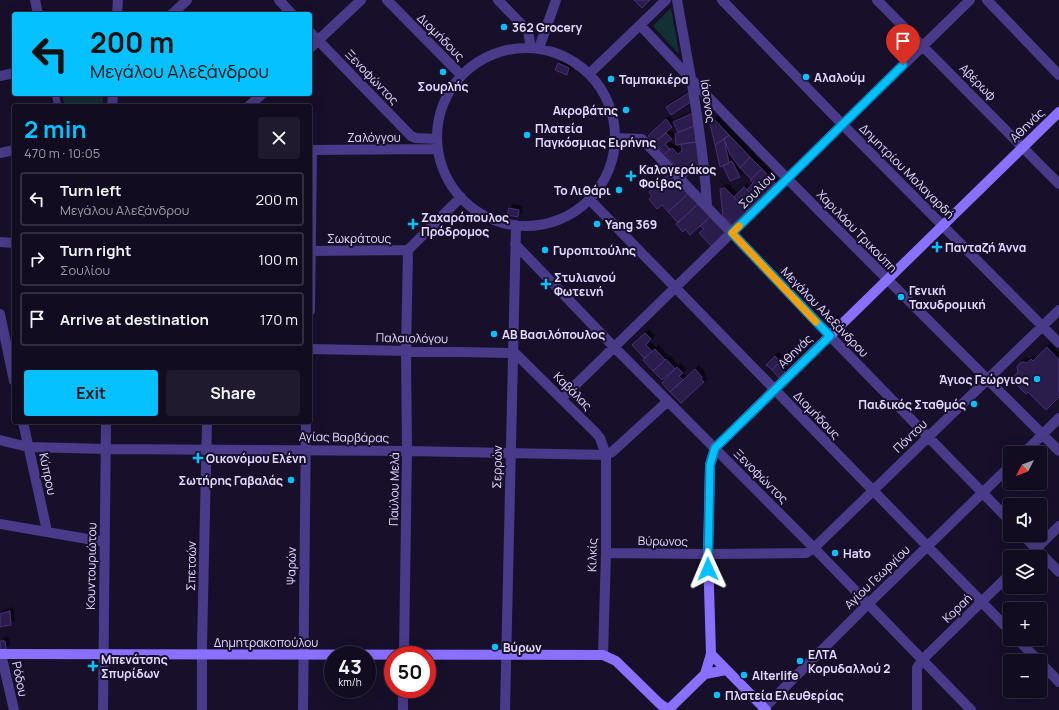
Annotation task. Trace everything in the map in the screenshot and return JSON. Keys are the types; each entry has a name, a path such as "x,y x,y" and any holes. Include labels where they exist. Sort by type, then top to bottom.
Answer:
{"main road":[{"name":"Αθηνάς","path":"715,448 1059,112"},
{"path":"603,655 616,661 660,704 669,710 706,674 711,654 708,554 710,465 715,448"},
{"name":"Δημητρακοπούλου","path":"1,654 384,655"},
{"path":"711,654 765,709"},
{"name":"Δημητρακοπούλου","path":"436,655 603,655"},
{"path":"706,674 726,670"}],"street":[{"path":"35,0 38,12"},
{"path":"117,12 118,0"},
{"path":"174,12 187,0"},
{"path":"279,0 290,12"},
{"path":"312,46 361,0"},
{"name":"Διομήδους","path":"387,0 461,75"},
{"path":"498,0 528,31 535,48"},
{"path":"535,48 556,0"},
{"path":"589,74 666,0"},
{"name":"Ιάσονος","path":"677,0 692,81 705,178 707,206"},
{"name":"Δημητρίου Μαλαγαρδή","path":"722,0 842,124 1059,343"},
{"name":"Αβέρωφ","path":"877,0 1059,184"},
{"name":"Σουλίου","path":"562,398 970,0"},
{"path":"987,0 1059,75"},
{"name":"Χαριλάου Τρικούπη","path":"640,25 692,81 887,280 1059,451"},
{"name":"Ξενοφώντος","path":"312,34 411,136 416,138"},
{"path":"512,48 535,48 563,56 575,62 589,74 598,85 606,97 614,124 614,152 605,178 589,199 572,213 561,219 536,225 516,225 505,223 483,214 473,208 461,197 446,175 440,162 437,144 438,119 443,103 451,88 461,75 478,61 498,52 512,48"},
{"path":"0,76 12,73"},
{"path":"251,104 260,96"},
{"path":"416,149 416,138 437,144"},
{"name":"Μεγάλου Αλεξάνδρου","path":"615,138 642,139 1003,515"},
{"name":"Ζαλόγγου","path":"312,150 416,149 437,144"},
{"path":"0,153 12,150"},
{"path":"408,250 461,197"},
{"name":"Διομήδους","path":"589,199 1003,624"},
{"name":"Σερρών","path":"505,710 516,225"},
{"path":"0,242 12,243"},
{"name":"Ξενοφώντος","path":"515,244 614,347 814,548 970,710"},
{"name":"Σωκράτους","path":"312,251 408,250"},
{"name":"Παύλου Μελά","path":"404,646 408,250"},
{"name":"Πόντου","path":"814,548 1059,310"},
{"path":"0,314 12,371"},
{"name":"Παλαιολόγου","path":"312,349 513,353"},
{"name":"Καβάλας","path":"513,353 516,354 562,398 596,433 600,438 606,455"},
{"path":"606,455 612,452 668,401"},
{"path":"1031,446 1059,418"},
{"name":"Κύπρου","path":"23,424 47,531"},
{"name":"Κουντουριώτου","path":"103,710 106,424"},
{"name":"Σπετσών","path":"202,710 207,424"},
{"name":"Ψαρών","path":"303,710 306,424"},
{"name":"Αγίας Βαρβάρας","path":"0,440 28,447 106,449 407,451 606,455"},
{"name":"Κιλκίς","path":"603,655 606,554 606,455"},
{"name":"Αγίου Γεωργίου","path":"765,709 868,604 1003,473"},
{"path":"0,524 104,542"},
{"path":"1036,549 1059,526"},
{"path":"1030,542 1059,572"},
{"name":"Βύρωνος","path":"606,554 806,553 814,548"},
{"name":"Κοραή","path":"922,660 1003,581"},
{"path":"1024,646 1032,654"},
{"name":"Ρόδου","path":"1,654 14,710"},
{"path":"917,710 917,668 922,660"},
{"path":"1047,670 1059,682"},
{"path":"403,698 403,710"}],"green space":[{"path":"671,8 679,52 677,52 653,26"},
{"path":"62,96 103,96 103,104 64,104"}],"building":[{"path":"634,0 650,0 642,8"},
{"path":"558,63 569,68 567,75 555,70"},
{"path":"690,92 692,101 671,115 666,107"},
{"path":"693,113 694,126 678,132 673,122"},
{"path":"666,119 672,127 654,143 648,136"},
{"path":"714,119 729,135 715,145 710,124"},
{"path":"694,126 696,142 676,145 675,134"},
{"path":"666,133 672,139 665,144 670,149 665,154 654,143"},
{"path":"729,135 750,157 740,168 730,154 724,139"},
{"path":"724,139 729,163 720,167 715,145"},
{"path":"696,142 700,164 686,177 665,154 672,148 678,154 682,151 681,144"},
{"path":"750,157 762,169 751,179 740,168"},
{"path":"732,161 740,177 730,181 723,166"},
{"path":"762,169 775,183 758,201 747,190 753,183 750,180"},
{"path":"671,172 690,192 668,212 662,205 657,209 649,199 652,196 649,192"},
{"path":"744,187 758,201 747,211 734,197"},
{"path":"725,188 747,211 732,225 723,216 720,189"},
{"path":"690,192 700,202 678,223 668,212"},
{"path":"700,202 712,215 690,235 685,229 683,232 676,224"},
{"path":"509,208 519,210 518,217 507,215"},
{"path":"712,215 729,233 713,248 699,233 704,229 700,226"},
{"path":"645,333 651,339 646,345 652,351 644,358 632,345"},
{"name":"Άγιος Γεώργιος","path":"1047,347 1059,360 1059,397 1046,410 1028,392 1026,394 1015,383 1017,381 1013,377 1018,372 1017,367 1020,363 1027,363 1031,359 1033,361"},
{"path":"655,349 665,360 653,371 643,360"},
{"path":"775,356 780,361 772,370 766,365"},
{"path":"666,359 675,369 662,380 653,371"},
{"path":"778,364 785,372 779,378 772,370"},
{"path":"677,367 683,373 679,376 683,380 670,392 662,383"},
{"path":"695,369 702,377 701,379 704,382 681,403 670,392"},
{"path":"10,611 11,625 0,627 0,614"},
{"path":"0,641 5,641 6,649 0,650"}],"slow traffic":[{"path":"739,226 732,233 816,322"}],"place":[{"name":"362 Grocery","path":"504,27"},
{"name":"Σουρλής","path":"443,72"},
{"name":"Αλαλούμ","path":"806,77"},
{"name":"Ταμπακιέρα","path":"611,79"},
{"name":"Ακροβάτης","path":"626,110"},
{"name":"Πλατεία Παγκόσμιας Ειρήνης","path":"527,135"},
{"name":"Καλογεράκος Φοίβος","path":"631,176"},
{"name":"Το Λιθάρι","path":"619,190"},
{"name":"Ζαχαρόπουλος Πρόδρομος","path":"413,224"},
{"name":"Yang 369","path":"597,224"},
{"name":"Πανταζή Άννα","path":"937,247"},
{"name":"Γυροπιτούλης","path":"545,250"},
{"name":"Στυλιανού Φωτεινή","path":"546,284"},
{"name":"Γενική Ταχυδρομική","path":"901,297"},
{"name":"ΑΒ Βασιλόπουλος","path":"494,334"},
{"name":"Άγιος Γεώργιος","path":"1037,379"},
{"name":"Παιδικός Σταθμός","path":"974,404"},
{"name":"Οικονόμου Ελένη","path":"198,458"},
{"name":"Σωτήρης Γαβαλάς","path":"291,480"},
{"name":"Hato","path":"835,553"},
{"name":"Βύρων","path":"495,647"},
{"name":"ΕΛΤΑ Κορυδαλλού 2","path":"800,661"},
{"name":"Μπενάτσης Σπυρίδων","path":"93,666"},
{"name":"Alterlife","path":"744,675"},
{"name":"Πλατεία Ελευθερίας","path":"717,695"}],"route":[{"path":"708,569 710,465 715,448 830,336 732,233 903,65"}]}
